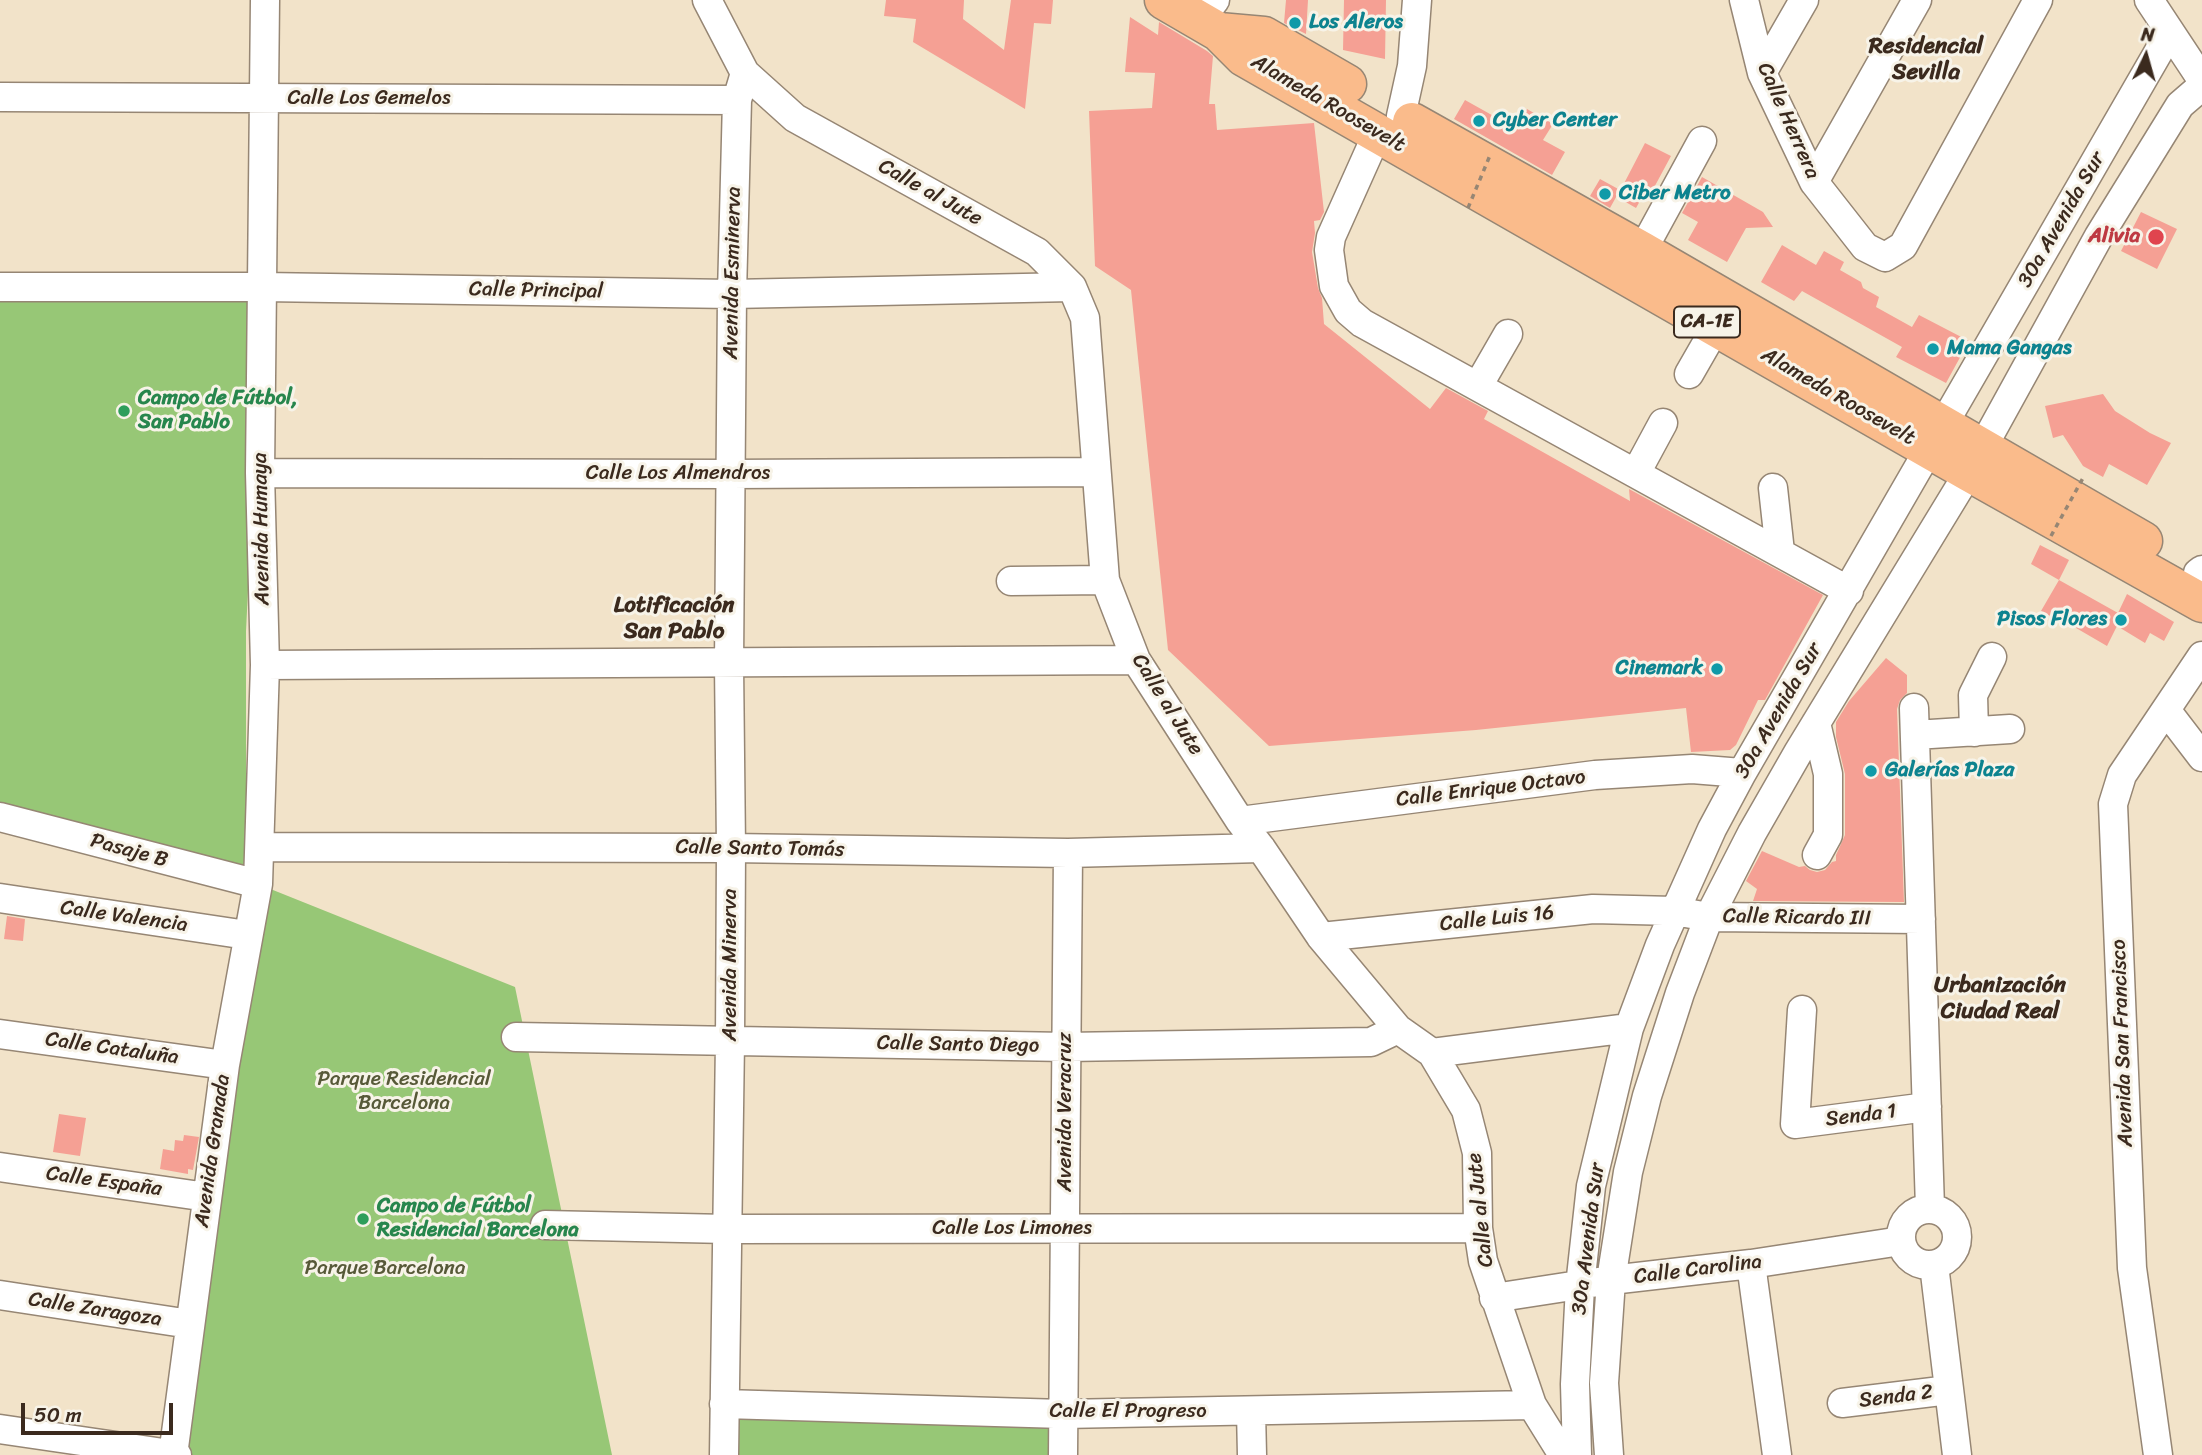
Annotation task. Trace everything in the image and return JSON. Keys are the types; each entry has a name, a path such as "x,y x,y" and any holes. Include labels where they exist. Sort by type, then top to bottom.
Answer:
{"highway":[{"name":"CA-1E","path":"1164,0 1211,18"},
{"name":"Alameda Roosevelt","path":"1211,18 1244,57 1390,124 1642,251 1976,460 2201,580"},
{"name":"Alameda Roosevelt","path":"1390,124 1498,203 1716,327 1937,436"}],"street":[{"name":"Avenida Humaya","path":"260,847 265,665 260,473 265,0"},
{"name":"Calle al Jute","path":"707,0 745,73 794,118 1037,252 1072,287 1085,318 1105,580 1136,660 1240,821 1321,937 1398,1029 1432,1053 1466,1110 1477,1153 1479,1228 1483,1261 1532,1405 1563,1455"},
{"path":"1417,0 1412,66 1390,124 1331,237 1329,250 1335,286 1348,311 1362,323 1849,590"},
{"name":"Calle Herrera","path":"1744,0 1762,74 1814,183 1865,247 1885,257 1903,246 2038,0"},
{"path":"1762,74 1804,0"},
{"path":"1814,183 1917,0"},
{"path":"2149,0 2202,80"},
{"name":"30a Avenida Sur","path":"1577,1455 1575,1384 1580,1286 1591,1186 1629,1028 1674,911 1712,829 1742,773 2170,32"},
{"name":"Avenida Esminerva","path":"731,474 737,100 745,73"},
{"name":"30a Avenida Sur","path":"1609,1455 1604,1383 1611,1280 1628,1172 1647,1096 1679,993 1709,917 1752,833 1799,751 1976,460 2099,236 2180,105 2202,86"},
{"name":"Calle Los Gemelos","path":"0,97 737,100"},
{"path":"1642,251 1702,141"},
{"name":"Calle Principal","path":"0,287 263,287 732,294 1072,287"},
{"path":"1689,373 1716,327"},
{"path":"1478,386 1508,334"},
{"path":"1636,473 1663,423"},
{"name":"Calle Los Almendros","path":"260,473 1095,472"},
{"name":"Avenida Minerva","path":"724,1455 732,848 729,664 731,474"},
{"path":"1773,488 1780,552"},
{"path":"1011,581 1105,580"},
{"name":"Avenida San Francisco","path":"2158,1455 2132,1268 2113,804 2122,775 2202,656"},
{"path":"1974,732 1973,695 1992,657"},
{"path":"265,665 1136,660"},
{"path":"1805,663 1797,694 1799,705 1807,708 1838,689"},
{"path":"2166,710 2202,757"},
{"path":"1768,729 1780,719 1789,717 1796,721 1800,732 1799,751"},
{"path":"1930,1208 1914,722 1974,732 2010,729"},
{"path":"1816,723 1828,774 1828,835 1817,855"},
{"name":"Calle Enrique Octavo","path":"1240,821 1595,775 1692,769 1742,773"},
{"name":"Pasaje B","path":"0,817 258,884"},
{"name":"Calle Santo Tomás","path":"260,847 732,848 1068,853 1261,848"},
{"name":"Avenida Granada","path":"174,1455 225,1065 258,884 260,847"},
{"name":"Avenida Veracruz","path":"1063,1455 1068,853"},
{"name":"Calle Valencia","path":"0,898 247,935"},
{"name":"Calle Luis 16","path":"1321,937 1593,909 1674,911"},
{"name":"Calle Ricardo III","path":"1674,911 1709,917 1921,919"},
{"name":"Senda 1","path":"1802,1010 1795,1124 1927,1107"},
{"path":"1432,1053 1629,1028"},
{"name":"Calle Santo Diego","path":"516,1037 1066,1047 1371,1042 1398,1029"},
{"name":"Calle Cataluña","path":"0,1034 225,1065"},
{"name":"Calle España","path":"0,1167 207,1197"},
{"path":"1930,1208 1941,1210 1949,1216 1958,1235 1957,1246 1944,1262 1923,1265 1912,1260 1905,1252 1901,1231 1912,1214 1930,1208"},
{"name":"Calle Los Limones","path":"545,1225 727,1229 1479,1228"},
{"name":"Calle Carolina","path":"1494,1298 1901,1241"},
{"path":"1751,1264 1777,1455"},
{"path":"1934,1265 1957,1455"},
{"name":"Calle Zaragoza","path":"0,1295 190,1324"},
{"name":"Senda 2","path":"1842,1403 1949,1390"},
{"name":"Calle El Progreso","path":"724,1404 1063,1414 1532,1405"},
{"path":"1251,1411 1252,1455"},
{"path":"0,1429 174,1455"}],"path":[{"path":"1468,208 1491,153"},
{"path":"2051,536 2083,478"}],"green space":[{"path":"0,287 263,287 246,631 246,865 235,863 234,878 0,815"},
{"name":"Parque Barcelona","path":"258,884 515,987 612,1455 185,1455"},
{"path":"724,1404 1063,1414 1067,1455 724,1455"}],"building":[{"path":"886,0 964,0 963,19 1004,50 1011,0 1053,0 1051,24 1034,23 1025,109 913,42 916,19 884,16"},
{"name":"Los Aleros","path":"1286,0 1308,0 1306,34 1284,23"},
{"path":"1344,0 1386,0 1385,59 1343,50"},
{"path":"1130,17 1158,35 1159,22 1213,56 1209,104 1215,104 1217,130 1314,123 1324,212 1320,220 1314,221 1312,252 1322,298 1324,324 1430,409 1446,388 1488,411 1484,419 1630,501 1629,489 1823,595 1765,700 1758,700 1736,745 1730,750 1691,752 1686,708 1476,730 1269,746 1168,650 1131,290 1095,266 1089,111 1152,108 1155,73 1125,72"},
{"path":"1465,100 1515,128 1527,109 1553,124 1543,140 1565,152 1552,175 1454,119"},
{"path":"1645,143 1671,156 1650,195 1645,192 1636,208 1617,197"},
{"path":"1702,177 1763,212 1773,227 1746,228 1727,262 1688,240 1698,222 1682,213"},
{"name":"Ciber Metro","path":"1600,179 1620,190 1610,208 1590,196"},
{"name":"Alivia","path":"2141,212 2177,229 2157,269 2121,251"},
{"path":"1782,245 1816,265 1824,251 1844,262 1840,270 1879,297 1876,307 1912,327 1919,315 1969,341 1946,383 1896,357 1902,347 1802,291 1794,301 1761,282"},
{"path":"2103,394 2115,411 2171,443 2147,485 2109,464 2103,477 2083,466 2063,435 2053,438 2045,406"},
{"path":"2040,545 2069,560 2059,580 2031,564"},
{"path":"2059,580 2118,613 2127,594 2174,622 2164,641 2150,633 2145,643 2117,626 2107,646 2041,611"},
{"name":"Galerías Plaza","path":"1886,658 1907,675 1907,693 1900,700 1897,709 1904,902 1753,901 1757,889 1746,881 1762,851 1817,872 1825,870 1836,861 1845,835 1845,774 1836,737 1836,722 1849,701"},
{"path":"7,916 25,919 23,941 4,939"},
{"path":"59,1114 86,1118 80,1156 53,1152"},
{"path":"184,1135 199,1137 193,1170 188,1169 188,1174 160,1169 163,1149 174,1151 175,1140 183,1141"}],"place":[{"name":"Los Aleros","path":"1295,23"},
{"name":"Cyber Center","path":"1479,121"},
{"name":"Ciber Metro","path":"1605,194"},
{"name":"Alivia","path":"2156,237"},
{"name":"Mama Gangas","path":"1933,349"},
{"name":"Campo de Fútbol, San Pablo","path":"124,411"},
{"name":"Pisos Flores","path":"2121,620"},
{"name":"Cinemark","path":"1717,669"},
{"name":"Galerías Plaza","path":"1871,771"},
{"name":"Campo de Fútbol Residencial Barcelona","path":"363,1219"}],"district":[{"name":"Residencial Sevilla","path":"1926,60"},
{"name":"Lotificación San Pablo","path":"674,619"},
{"name":"Urbanización Ciudad Real","path":"2000,999"}],"park label":[{"name":"Parque Residencial Barcelona","path":"404,1092"}]}
